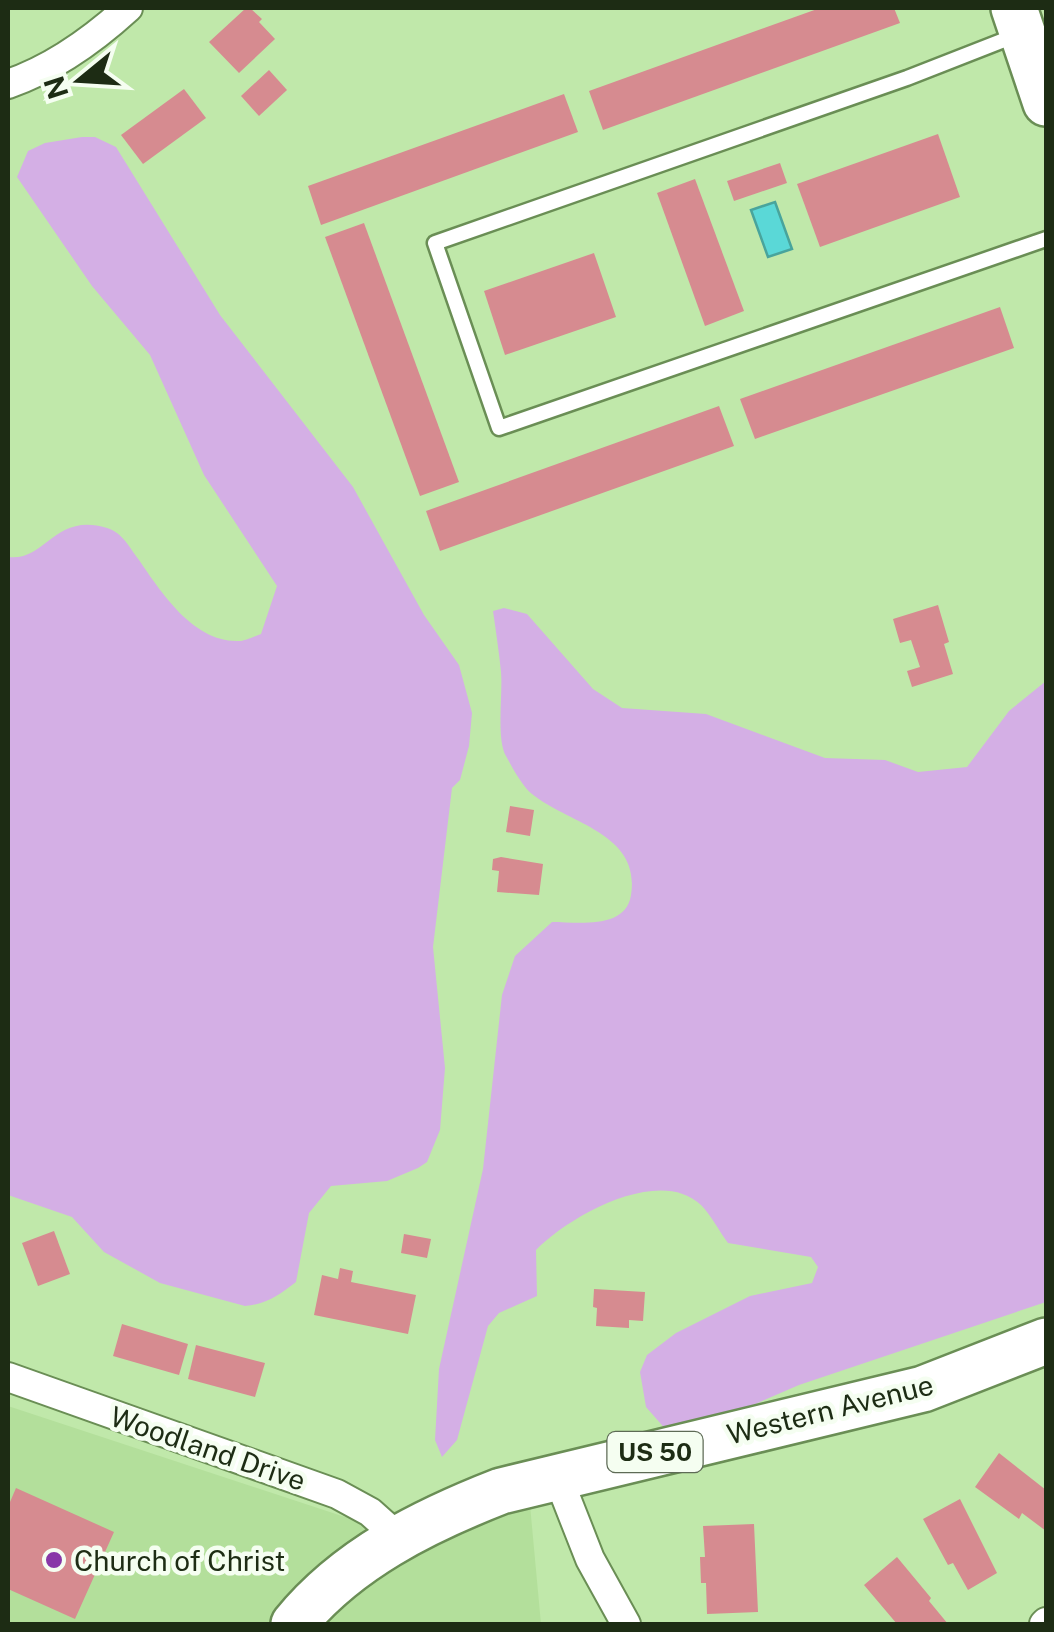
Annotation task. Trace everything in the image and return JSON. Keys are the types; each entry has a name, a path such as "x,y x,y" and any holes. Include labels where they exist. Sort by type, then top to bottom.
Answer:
{"main road":[{"path":"1018,20 1046,103"},
{"name":"Western Avenue","path":"294,1624 353,1569 398,1537 501,1491 922,1388 1046,1341"}],"street":[{"path":"8,84 30,76 105,28 128,8"},
{"name":"Woodland Drive","path":"8,1377 336,1494 370,1512 398,1537"},
{"path":"557,1475 590,1558 626,1624"}],"lane":[{"path":"1018,20 907,78 435,242 500,428 1046,239"}],"shaded area":[{"path":"95,137 116,147 220,315 353,487 424,615 459,665 472,713 460,780 452,788 433,947 445,1068 440,1130 427,1162 418,1168 387,1181 331,1186 309,1213 296,1282 253,1305 160,1283 104,1252 72,1217 8,1195 8,557 32,552 75,526 107,528 125,541 180,613 207,633 238,641 261,634 277,586 204,475 150,355 92,286 17,177 28,151 45,143"},
{"path":"504,608 527,614 593,689 622,708 706,714 825,758 885,760 918,772 967,767 1009,711 1046,681 1046,1302 799,1385 686,1434 668,1432 646,1407 640,1372 647,1355 676,1333 750,1296 812,1283 818,1267 811,1257 728,1243 701,1205 683,1194 639,1193 615,1200 569,1223 536,1250 537,1296 499,1313 488,1326 457,1440 442,1457 435,1440 439,1369 483,1169 502,995 515,956 552,922 610,919 627,906 631,895 631,874 625,857 614,844 532,794 506,756 501,739 501,672 493,611"},
{"path":"8,1406 345,1517 529,1494 541,1624 8,1624"}],"water":[{"path":"775,202 792,249 768,257 751,210"}],"building":[{"path":"246,8 262,19 259,22 275,39 239,73 209,42"},
{"path":"820,8 894,8 900,23 603,130 589,91"},
{"path":"269,70 287,90 259,116 241,96"},
{"path":"184,89 206,118 143,164 121,135"},
{"path":"564,94 578,132 321,225 308,186"},
{"path":"938,134 960,197 820,247 797,184"},
{"path":"780,163 787,183 734,201 727,181"},
{"path":"695,179 744,311 705,326 657,193"},
{"path":"364,223 459,482 420,496 325,237"},
{"path":"594,253 616,317 505,355 484,291"},
{"path":"1000,307 1014,348 755,439 740,399"},
{"path":"719,406 734,446 440,551 426,511"},
{"path":"938,605 953,674 912,687 907,671 920,667 911,640 900,643 893,619"},
{"path":"510,806 534,810 530,836 506,832"},
{"path":"493,859 543,864 539,895 497,892 499,871 492,870"},
{"path":"54,1231 70,1274 38,1286 22,1243"},
{"path":"404,1234 431,1239 427,1258 401,1253"},
{"path":"340,1268 353,1271 351,1282 416,1295 408,1334 314,1315 322,1275 338,1279"},
{"path":"594,1289 645,1292 643,1321 629,1320 629,1328 596,1326"},
{"path":"122,1324 188,1344 179,1375 113,1356"},
{"path":"196,1345 265,1363 255,1397 188,1379"},
{"path":"999,1453 1046,1490 1046,1531 1022,1513 1019,1519 975,1487"},
{"name":"Church of Christ","path":"16,1488 114,1532 75,1619 8,1589 8,1501"},
{"path":"960,1499 997,1573 968,1590 953,1563 948,1565 923,1519"},
{"path":"754,1524 758,1612 707,1614 706,1583 701,1583 700,1557 705,1557 703,1526"},
{"path":"897,1557 948,1624 897,1624 864,1585"}],"place":[{"name":"Church of Christ","path":"54,1560"}]}
